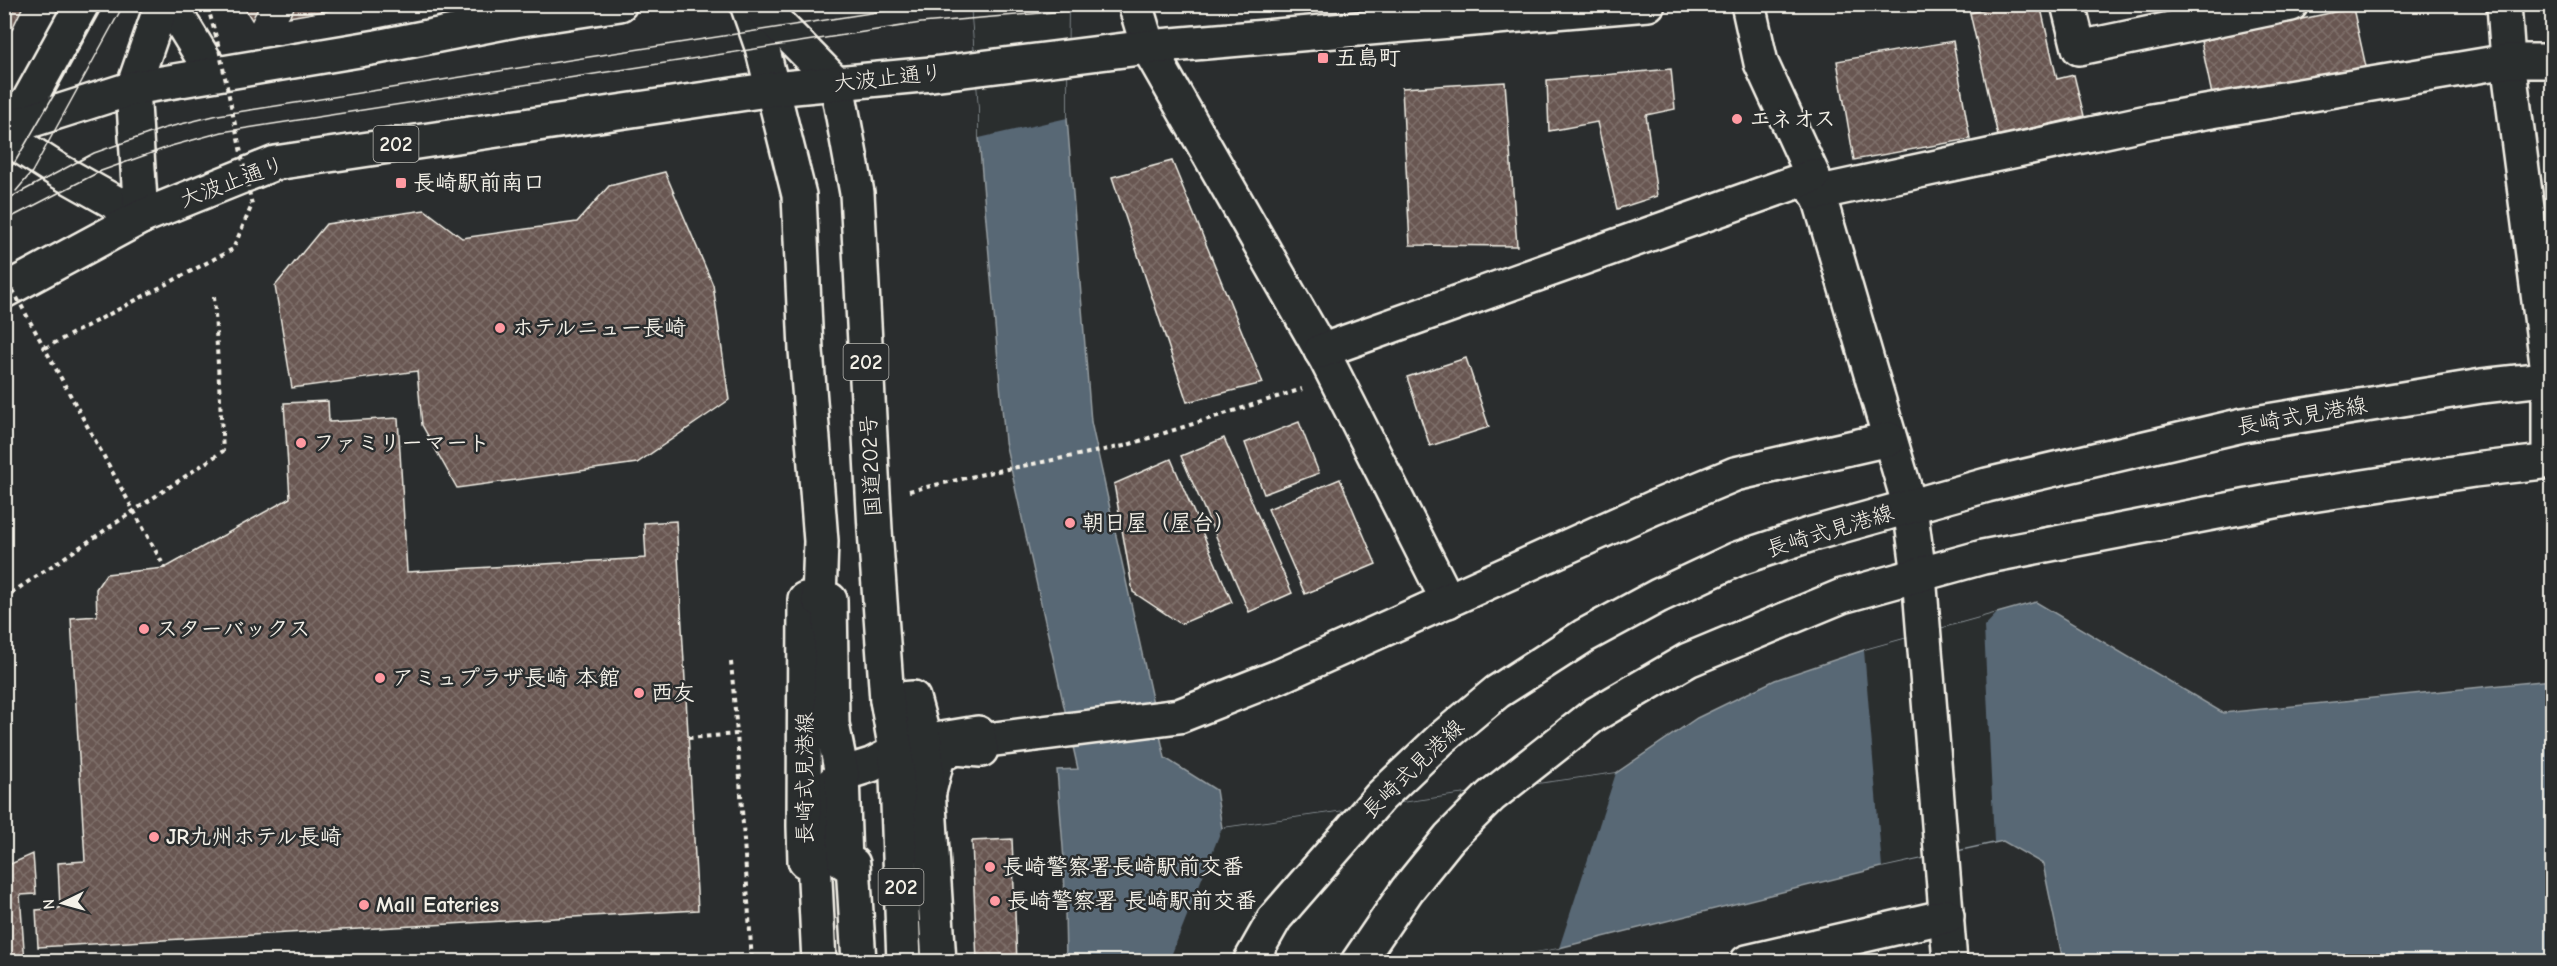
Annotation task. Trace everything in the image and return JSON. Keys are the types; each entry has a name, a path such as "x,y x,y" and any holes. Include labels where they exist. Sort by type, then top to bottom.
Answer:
{"main road":[{"path":"4,127 28,102 82,4"},
{"path":"141,217 133,88 162,4"},
{"path":"170,4 213,74"},
{"path":"4,127 133,88 377,47 514,12 620,4"},
{"path":"747,4 762,47 799,195 806,350 821,541 819,599"},
{"path":"758,4 837,84"},
{"path":"1135,4 1148,46 1329,365 1448,601"},
{"name":"大波止通り","path":"141,217 275,163 773,89 932,74 1148,46 1648,4"},
{"path":"1748,4 1761,63 1815,184 1910,507 1919,575 1950,962"},
{"path":"2068,4 2079,48 2291,4"},
{"path":"1358,962 1407,890 1449,838 1491,796 1594,715 1688,660 1842,596 1983,557 2206,513 2474,470 2551,461 2551,378 2508,61 2504,4"},
{"path":"1329,365 1815,184 2152,121 2508,61 2553,61"},
{"name":"国道202号","path":"837,84 857,193 873,500 887,700 883,758 904,962"},
{"path":"4,136 59,171 141,217"},
{"name":"202","path":"4,291 141,217"},
{"name":"長崎式見港線","path":"1250,962 1275,918 1380,797 1442,738 1509,682 1593,631 1658,596 1737,559 1812,534 1987,485 2243,425 2482,386 2551,378"},
{"path":"979,741 1179,716 1280,676 1653,508 1735,474 1889,439"},
{"name":"長崎式見港線","path":"819,599 805,599 805,861 814,860 819,962"},
{"name":"国道202号","path":"819,599 830,600 832,724 883,758"},
{"path":"814,860 822,859 822,814 829,787 883,758 978,733 981,750 955,748 938,756 927,798 939,962"},
{"path":"883,758 909,774 927,798"},
{"name":"国道202号","path":"860,962 853,864 844,863 883,758"},
{"path":"1747,962 1947,916"}],"path":[{"path":"45,348 233,249 252,205 218,44 207,4"},
{"path":"4,274 165,568"},
{"path":"4,598 223,451 214,296"},
{"path":"873,500 997,471 1124,446 1329,365"},
{"path":"731,662 752,962"},
{"path":"688,738 737,734"}],"water":[{"path":"971,5 1068,5 1067,118 1091,422 1165,758 1216,790 1222,828 1616,773 1697,718 1775,680 1864,650 2036,602 2223,713 2552,680 2552,961 2063,961 2043,864 2003,841 1882,867 1559,948 1476,961 1066,961 1064,860 1057,770 1078,769 1005,442 979,138"}],"pier":[{"path":"971,5 1068,5 1067,118 979,138"},
{"path":"1997,613 1984,627 1994,842 1882,867 1864,650"},
{"path":"1616,773 1559,948 1477,962 1169,961 1222,828"}],"building":[{"path":"4,4 24,4 4,46"},
{"path":"242,4 260,4 252,20"},
{"path":"297,4 366,4 289,17"},
{"path":"2007,4 2040,4 2057,79 2074,75 2084,116 1998,136 1970,13"},
{"path":"2353,8 2366,67 2212,95 2201,41"},
{"path":"1953,41 1970,139 1854,160 1837,61"},
{"path":"1671,69 1675,109 1646,115 1657,196 1617,209 1597,122 1549,131 1547,80"},
{"path":"1505,82 1517,246 1410,245 1402,88"},
{"path":"1172,161 1263,383 1187,402 1112,177"},
{"name":"ホテルニュー長崎","path":"665,172 713,285 729,400 637,463 457,488 422,425 417,371 292,388 275,286 326,224 425,210 462,238 577,222 609,186"},
{"path":"1466,358 1489,427 1430,446 1407,377"},
{"name":"アミュプラザ長崎 本館","path":"328,401 329,422 398,418 407,572 646,558 644,523 676,521 698,910 38,947 36,910 60,908 58,863 85,861 71,618 97,616 96,589 106,574 165,568 290,498 284,403"},
{"path":"1299,422 1319,473 1264,494 1245,443"},
{"path":"1224,438 1292,593 1249,612 1181,456"},
{"path":"1171,459 1232,602 1181,624 1133,592 1114,484"},
{"path":"1340,479 1376,564 1305,594 1268,509"},
{"name":"長崎警察署 長崎駅前交番","path":"1012,839 1017,962 977,962 972,841"},
{"path":"33,854 36,894 20,895 25,962 4,962 4,867"},
{"path":"716,954 717,962 618,962"}],"tram line":[{"path":"4,175 15,162 104,4"},
{"path":"16,191 32,172 124,4"},
{"path":"4,201 94,153 165,128 218,115 928,4"},
{"path":"4,221 101,171 171,146 222,132 921,23 1150,4"}],"place":[{"name":"五島町","path":"1323,58"},
{"name":"エネオス","path":"1737,119"},
{"name":"長崎駅前南口","path":"401,183"},
{"name":"ホテルニュー長崎","path":"500,328"},
{"name":"ファミリーマート","path":"301,443"},
{"name":"朝日屋（屋台）","path":"1070,523"},
{"name":"スターバックス","path":"144,629"},
{"name":"アミュプラザ長崎 本館","path":"380,678"},
{"name":"西友","path":"639,693"},
{"name":"JR九州ホテル長崎","path":"154,837"},
{"name":"長崎警察署長崎駅前交番","path":"990,867"},
{"name":"長崎警察署 長崎駅前交番","path":"995,901"},
{"name":"Mall Eateries","path":"364,905"}]}
